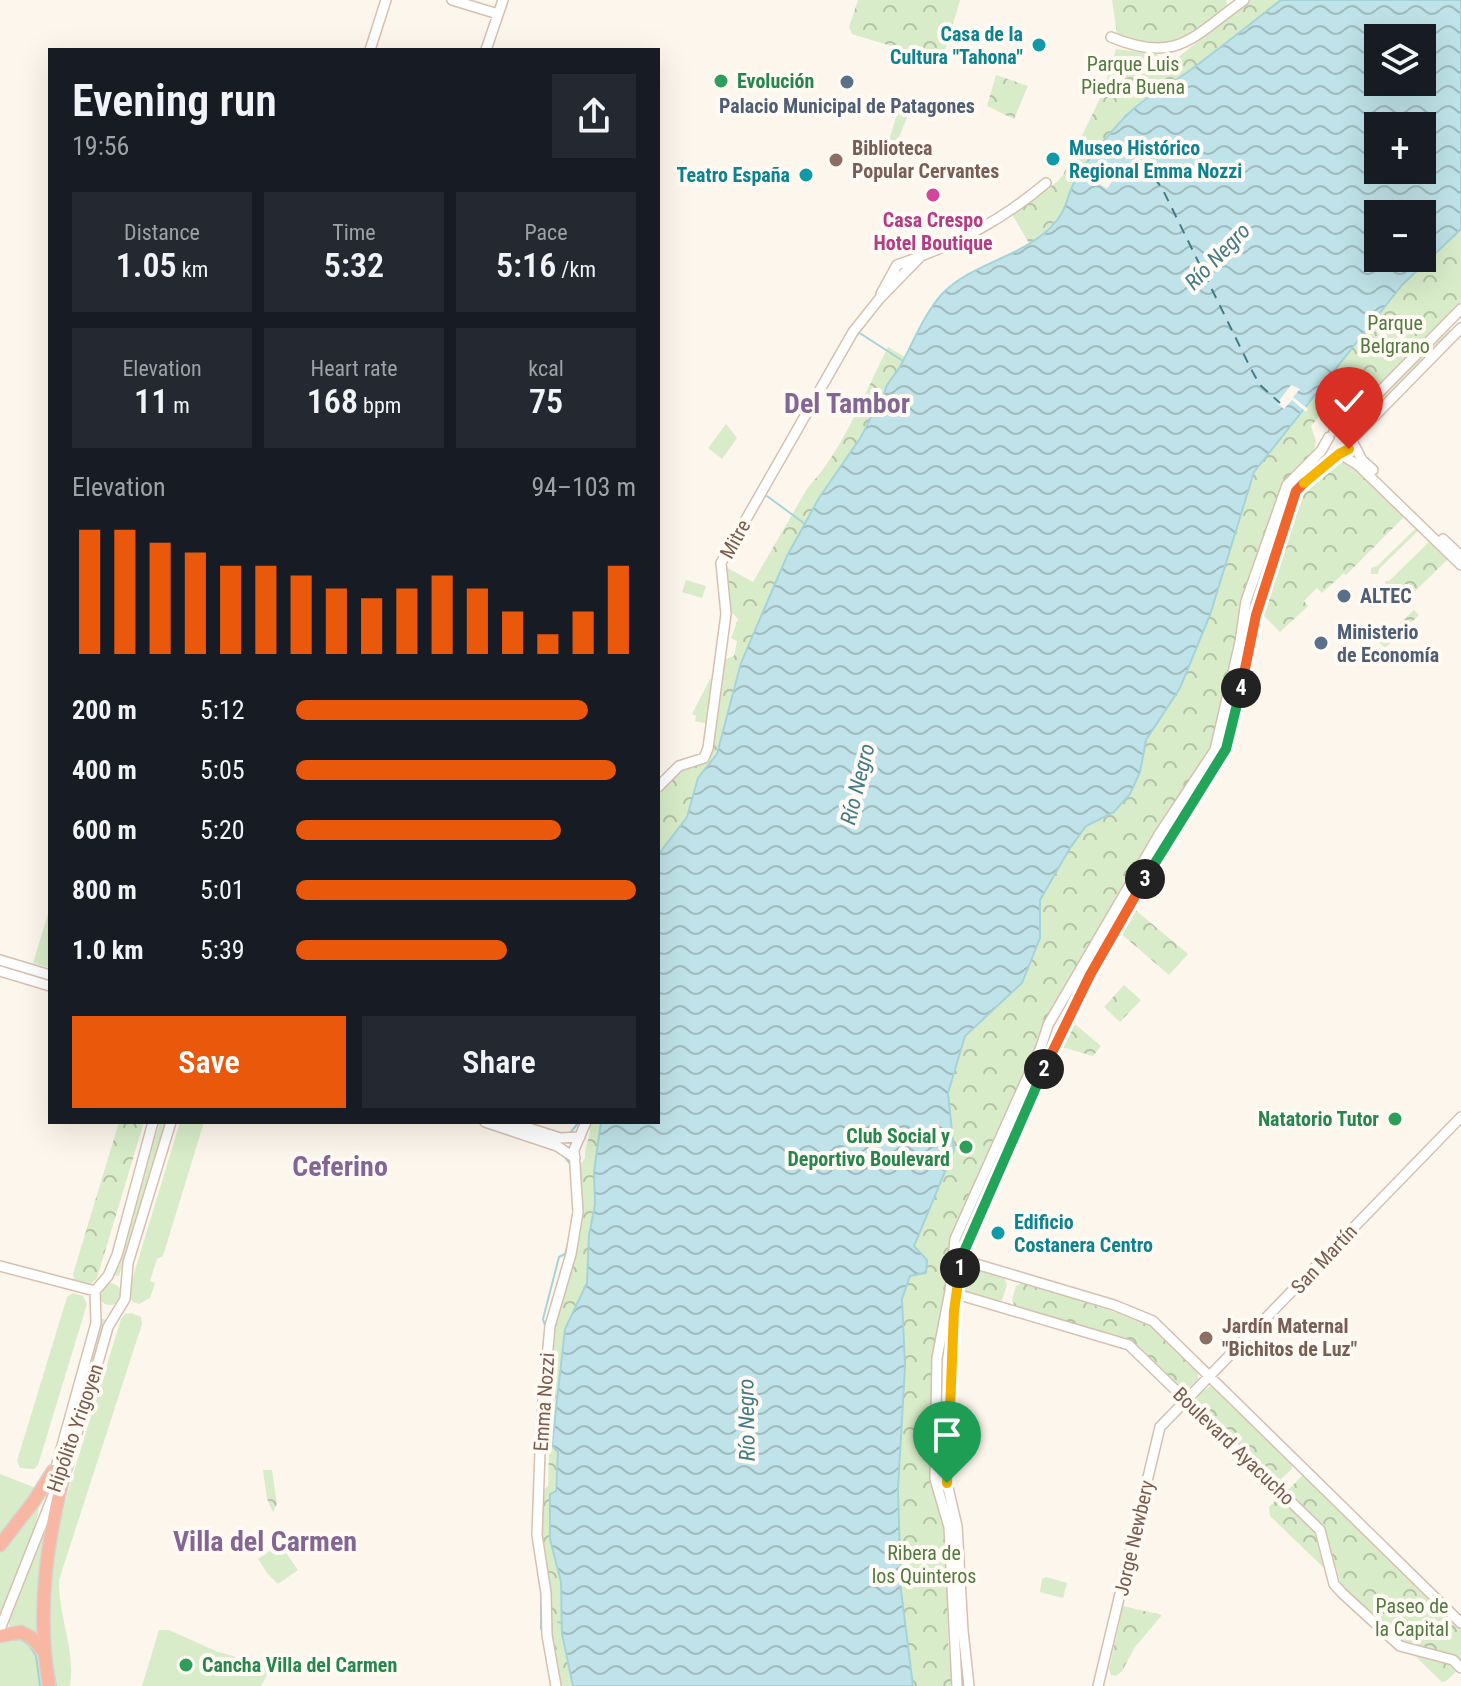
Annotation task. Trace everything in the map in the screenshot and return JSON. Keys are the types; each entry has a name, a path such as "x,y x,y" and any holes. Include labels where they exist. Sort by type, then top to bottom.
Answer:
{"highway":[{"path":"46,1669 42,1636 43,1582 49,1539 67,1463"},
{"path":"0,1545 53,1471"},
{"path":"0,1636 15,1632 27,1634 42,1650 49,1686"}],"main road":[{"path":"371,48 386,0"},
{"path":"452,0 498,14"},
{"path":"487,48 503,0"},
{"path":"1111,37 1136,45 1174,48 1190,40 1244,0"},
{"name":"Mitre","path":"660,785 679,766 704,758 708,748 726,614 721,563 853,332 902,268 972,235 1046,183"},
{"path":"969,1686 957,1526 947,1483 953,1293 959,1229 1016,1105 1048,1025 1160,833 1215,750 1240,642 1246,601 1287,485 1321,451 1332,434 1346,426 1461,309"},
{"path":"957,1259 1054,1045 1090,975 1172,833 1226,749 1249,658 1256,615 1296,491 1349,449 1352,440 1461,328"},
{"path":"1332,434 1345,431 1366,464 1461,556"},
{"path":"1332,434 1329,447 1356,463 1461,565"},
{"path":"0,960 48,974"},
{"path":"0,971 48,985"},
{"name":"San Martín","path":"1187,1399 1461,1117"},
{"path":"152,1124 117,1255 111,1270 95,1291 97,1303 108,1310 120,1307 125,1299 128,1263 170,1124"},
{"path":"491,1124 550,1143 575,1158"},
{"path":"516,1124 560,1138 580,1137"},
{"name":"Emma Nozzi","path":"556,1686 547,1635 546,1593 537,1535 541,1423 550,1326 571,1254 578,1212 574,1150 585,1124"},
{"name":"Boulevard Ayacucho","path":"957,1259 1114,1305 1153,1321 1461,1623"},
{"path":"0,1266 95,1291"},
{"path":"103,1281 116,1280 125,1289"},
{"path":"953,1293 937,1358 935,1479 949,1527 957,1686"},
{"name":"Boulevard Ayacucho","path":"953,1293 1129,1345 1320,1530 1334,1584 1342,1593 1400,1646 1453,1660 1461,1668"},
{"name":"Hipólito Yrigoyen","path":"50,1501 53,1471 96,1323 97,1303"},
{"name":"Hipólito Yrigoyen","path":"50,1501 67,1463 108,1327 120,1307"},
{"name":"Jorge Newbery","path":"1098,1686 1160,1427 1187,1399"},
{"path":"0,1629 50,1501"}],"green space":[{"path":"858,0 960,0 943,58 934,59 852,34 849,27"},
{"name":"Parque Luis Piedra Buena","path":"1112,0 1226,0 1228,6 1182,40 1158,44 1117,34"},
{"name":"Parque Luis Piedra Buena","path":"1251,0 1281,0 1186,74 1145,98 1133,109 1074,181 1068,204 1060,217 1030,245 1012,214 1063,175 1103,92 1116,49 1157,54 1163,64 1177,58"},
{"path":"996,75 1028,86 1014,119 987,106"},
{"path":"898,111 908,115 892,155 885,153"},
{"path":"1461,229 1461,302 1347,419 1322,413 1311,426 1316,441 1314,451 1286,480 1237,638 1211,749 1071,975 1046,1021 1040,1041 952,1238 931,1478 946,1528 948,1640 953,1686 913,1686 901,1590 898,1490 905,1366 902,1299 910,1276 927,1260 914,1246 954,1150 948,1093 965,1036 1040,938 1040,900 1070,848 1086,826 1114,812 1130,794 1140,772 1146,740 1180,688 1210,615 1254,472 1402,285 1416,272 1436,272 1436,253"},
{"path":"1450,329 1450,332 1352,429 1352,426"},
{"path":"888,347 905,357 884,397 884,406 872,415 862,437 819,498 787,556 741,663 717,754 687,817 660,852 660,790 677,771 701,762 721,661 734,656 737,641 731,638 738,619 730,611 724,566 753,582 808,487 842,440"},
{"path":"726,424 737,438 722,459 708,448"},
{"path":"1323,457 1325,462 1291,489 1270,548 1275,547 1247,652 1243,639 1249,601 1255,600 1268,559 1263,559 1291,483 1298,483 1318,465 1318,458"},
{"path":"1341,460 1348,461 1404,517 1346,575 1344,573 1322,593 1317,588 1304,601 1308,606 1280,632 1260,612 1299,491"},
{"path":"1416,528 1418,531 1379,569 1378,574 1371,574 1371,568 1377,566"},
{"path":"1430,541 1449,558 1402,604 1387,588 1385,581 1389,581"},
{"path":"686,580 706,586 702,598 682,592"},
{"path":"1414,610 1419,615 1385,648 1378,641 1379,637"},
{"path":"710,679 713,680 708,724 695,721 696,716 692,714"},
{"path":"1133,908 1188,954 1169,975 1119,932"},
{"path":"48,914 48,967 33,963"},
{"path":"1124,985 1141,1000 1120,1022 1104,1007"},
{"path":"1070,1020 1101,1046 1093,1056 1058,1046"},
{"path":"118,1124 143,1124 97,1278 84,1287 74,1282 73,1274"},
{"path":"159,1124 164,1124 119,1276 114,1275"},
{"path":"179,1124 203,1124 163,1256 157,1259 150,1281 155,1283 150,1298 139,1304 133,1302 128,1293"},
{"path":"589,1124 601,1124 594,1172 595,1205 589,1235 587,1283 565,1329 552,1446 558,1452 550,1539 561,1582 562,1634 573,1686 560,1686 549,1631 541,1535 541,1492 548,1486 549,1455 544,1450 554,1327 575,1253 579,1166 585,1158"},
{"path":"968,1266 1004,1277 1007,1285 1002,1300 996,1302 965,1291 962,1283"},
{"path":"1023,1282 1148,1323 1198,1370 1198,1379 1189,1388 1182,1388 1129,1339 1015,1306 1012,1300 1016,1286"},
{"path":"110,1283 118,1286 121,1294 118,1302 110,1305 102,1302 99,1294 102,1286"},
{"path":"73,1293 83,1296 87,1304 38,1465 34,1469 20,1468 17,1461 67,1297"},
{"path":"125,1314 141,1317 142,1324 59,1580 71,1660 70,1686 53,1686 48,1658 49,1564 121,1319"},
{"path":"100,1318 106,1320 64,1460 58,1458"},
{"path":"1210,1386 1215,1387 1292,1464 1292,1469 1280,1480 1274,1479 1197,1403 1197,1396"},
{"path":"263,1470 272,1470 277,1504 273,1512 267,1499"},
{"path":"0,1474 36,1488 0,1537"},
{"name":"Paseo de la Capital","path":"1303,1475 1461,1629 1461,1661 1452,1655 1400,1641 1341,1585 1325,1530 1288,1490"},
{"path":"41,1499 34,1532 0,1618 0,1552"},
{"name":"Paseo de la Capital","path":"1275,1501 1283,1501 1314,1531 1324,1568 1270,1516 1269,1507"},
{"path":"46,1524 37,1636 10,1628 8,1621"},
{"path":"280,1544 298,1570 278,1584 258,1559"},
{"path":"1046,1577 1067,1583 1063,1598 1040,1592 1042,1579"},
{"path":"1123,1606 1162,1615 1116,1676 1111,1675 1109,1669"},
{"path":"159,1630 169,1630 218,1652 263,1664 270,1670 261,1686 142,1686"},
{"path":"19,1635 39,1651 45,1686 0,1686 0,1642 3,1638"},
{"name":"Paseo de la Capital","path":"1415,1656 1449,1664 1457,1671 1442,1682"}],"water":[{"name":"Río Negro","path":"1281,0 1461,0 1461,229 1436,253 1436,200 1364,200 1364,272 1416,272 1402,285 1254,472 1210,615 1180,688 1146,740 1140,772 1130,794 1114,812 1086,826 1070,848 1040,900 1040,938 1022,983 965,1036 948,1093 954,1150 914,1246 927,1260 926,1273 910,1276 902,1299 905,1366 898,1489 901,1590 913,1686 573,1686 562,1634 561,1582 550,1539 550,1494 556,1491 558,1452 552,1446 565,1329 587,1283 589,1235 595,1205 594,1172 601,1124 660,1124 660,852 687,817 698,778 717,754 741,663 787,556 819,498 861,437 872,415 884,406 886,387 936,301 954,283 1039,238 1051,227 1061,215 1081,171 1125,117 1189,71"}],"pier":[{"path":"1083,164 1113,180 1107,189 1078,169"},
{"path":"1291,385 1300,389 1293,397 1308,409 1306,412 1292,400 1284,409 1277,403"}],"waterway":[{"path":"858,332 903,361"},
{"path":"767,496 805,524"},
{"path":"570,1133 577,1124"},
{"path":"563,1155 572,1166"},
{"path":"546,1329 543,1319 559,1257 565,1254 569,1239"},
{"path":"541,1594 541,1629"},
{"path":"558,1622 562,1623"},
{"path":"10,1640 20,1639 29,1645 36,1656 40,1686"},
{"path":"51,1656 56,1686"}],"ferry route":[{"path":"1127,154 1145,166 1162,188 1251,369 1260,385 1280,403"}],"place":[{"name":"Casa de la Cultura \"Tahona\"","path":"1039,45"},
{"name":"Evolución","path":"721,81"},
{"name":"Palacio Municipal de Patagones","path":"847,82"},
{"name":"Museo Histórico Regional Emma Nozzi","path":"1053,159"},
{"name":"Biblioteca Popular Cervantes","path":"836,160"},
{"name":"Teatro España","path":"806,175"},
{"name":"Casa Crespo Hotel Boutique","path":"933,195"},
{"name":"ALTEC","path":"1344,596"},
{"name":"Ministerio de Economía","path":"1321,643"},
{"name":"Natatorio Tutor","path":"1395,1119"},
{"name":"Club Social y Deportivo Boulevard","path":"966,1147"},
{"name":"Edificio Costanera Centro","path":"998,1233"},
{"name":"Jardín Maternal \"Bichitos de Luz\"","path":"1206,1338"},
{"name":"Cancha Villa del Carmen","path":"186,1665"}],"district":[{"name":"Del Tambor","path":"847,403"},
{"name":"Ceferino","path":"340,1166"},
{"name":"Villa del Carmen","path":"265,1541"}],"route":[{"path":"947,1483 954,1311 963,1254 1054,1045 1090,975 1172,833 1226,749 1249,658 1256,615 1296,491 1349,449"}],"park label":[{"name":"Parque Belgrano","path":"1395,334"},
{"name":"Ribera de los Quinteros","path":"924,1564"}]}
